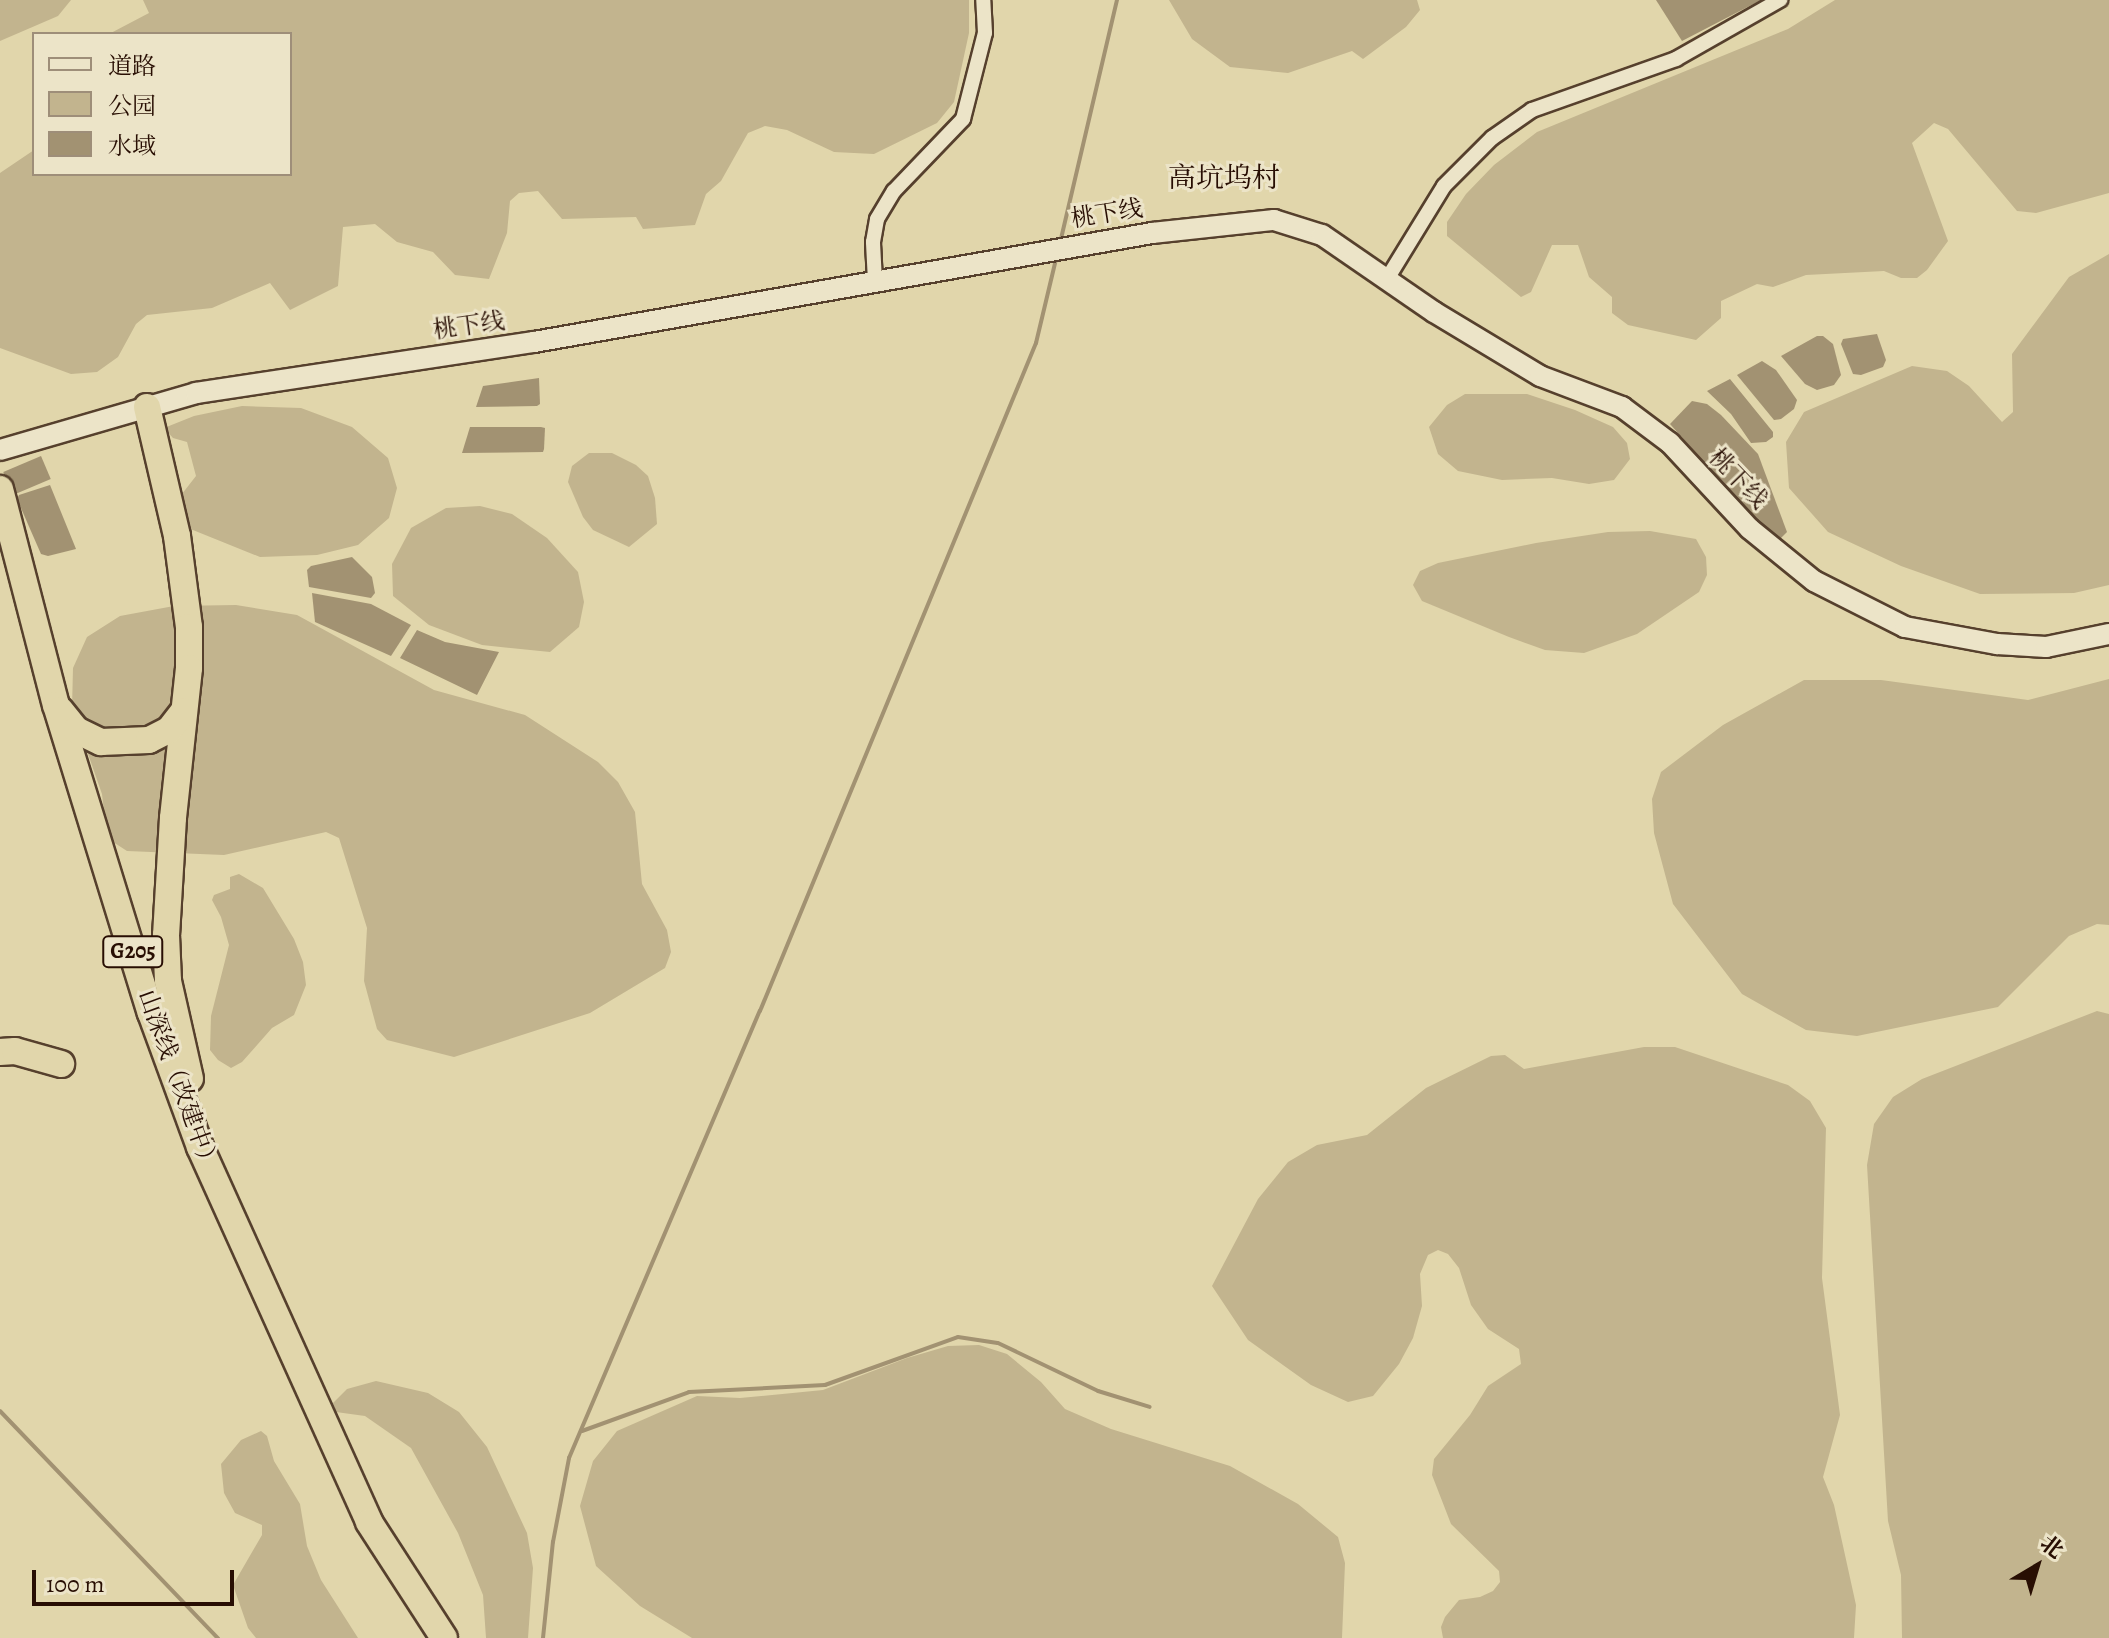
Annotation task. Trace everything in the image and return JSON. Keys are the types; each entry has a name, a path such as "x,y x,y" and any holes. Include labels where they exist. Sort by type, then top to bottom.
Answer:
{"highway":[{"path":"147,407 177,536 189,627 189,668 167,890 168,981 192,1084 245,1250"},
{"name":"山深线（改建中）","path":"0,489 56,705 151,1013 200,1147 369,1522 444,1638"},
{"path":"56,705 76,730 101,742 149,740 169,730 184,711"},
{"path":"0,1052 15,1051 61,1064"}],"main road":[{"name":"桃下线","path":"0,450 196,393 534,342 1067,247 1253,219 1274,220 1322,235 1476,339 1540,376 1622,407 1652,428 1750,529 1814,581 1905,627 1997,644 2046,647 2109,634"}],"street":[{"path":"875,281 873,242 877,219 894,191 963,119 985,33 983,0"},
{"path":"1387,279 1444,186 1492,138 1532,110 1676,59 1780,0"}],"green space":[{"path":"0,0 71,0 58,16 0,41"},
{"path":"143,0 969,0 969,33 954,102 937,123 874,154 834,152 787,130 765,126 748,133 721,181 706,194 695,225 643,229 636,217 562,219 538,191 519,193 510,201 507,233 489,279 455,275 433,252 397,242 375,224 343,227 338,286 290,310 270,283 212,308 147,315 136,324 118,357 97,372 71,374 0,348 0,173 32,151 32,176 292,176 292,32 113,32 149,13"},
{"path":"1169,0 1417,0 1420,10 1406,27 1363,59 1352,51 1288,73 1230,67 1192,39"},
{"path":"1835,0 2109,0 2109,193 2036,213 2017,211 1948,129 1934,123 1912,143 1948,241 1927,270 1917,278 1901,278 1884,271 1806,275 1773,287 1757,284 1721,301 1721,318 1696,340 1628,325 1612,313 1612,297 1589,277 1578,245 1552,245 1531,292 1521,297 1447,236 1447,222 1466,194 1494,165 1537,132 1788,29"},
{"path":"2109,254 2109,585 2074,593 1980,594 1901,566 1828,532 1789,488 1786,442 1804,412 1912,366 1947,371 1969,386 2002,422 2013,412 2012,354 2069,277"},
{"path":"1465,394 1527,394 1575,410 1613,427 1627,443 1630,459 1614,480 1589,484 1552,478 1502,480 1458,471 1438,454 1429,427 1447,405"},
{"path":"242,406 301,408 352,427 388,458 397,488 389,518 358,545 317,555 260,557 183,526 178,499 196,476 187,442 173,438 164,428 194,416"},
{"path":"589,453 612,453 636,465 648,476 655,498 657,524 629,547 593,530 583,517 568,482 572,466"},
{"path":"480,506 512,514 547,538 578,572 584,602 579,627 550,652 482,645 429,625 393,596 392,564 411,528 446,508"},
{"path":"1650,531 1696,539 1706,557 1707,575 1699,592 1637,634 1584,653 1545,650 1509,637 1422,601 1413,585 1420,571 1438,563 1608,532"},
{"path":"236,605 297,615 434,690 525,715 598,762 618,782 635,812 642,884 667,930 671,952 665,968 590,1013 454,1057 387,1040 377,1029 364,981 367,928 339,838 326,832 224,855 127,851 107,838 102,794 72,708 73,668 87,637 120,616 174,606"},
{"path":"2109,679 2109,925 2097,924 2069,936 1998,1007 1857,1036 1806,1030 1742,994 1673,904 1654,833 1652,799 1661,772 1723,725 1804,680 1881,680 2028,700"},
{"path":"239,874 263,888 294,939 303,962 306,985 294,1015 272,1028 242,1062 231,1068 210,1050 211,1016 229,945 221,917 212,900 214,895 230,889 230,877"},
{"path":"2097,1011 2109,1014 2109,1638 1902,1638 1901,1575 1888,1521 1867,1165 1874,1124 1893,1097 1922,1079"},
{"path":"1644,1047 1675,1047 1788,1085 1810,1101 1826,1128 1822,1278 1840,1415 1823,1477 1834,1505 1856,1605 1854,1638 1443,1638 1441,1627 1445,1617 1459,1600 1480,1597 1493,1591 1500,1582 1499,1571 1451,1524 1432,1475 1434,1459 1470,1415 1488,1386 1521,1364 1519,1349 1488,1329 1471,1305 1459,1268 1448,1254 1438,1250 1428,1255 1420,1274 1422,1306 1413,1338 1399,1364 1373,1396 1348,1402 1311,1385 1248,1340 1212,1286 1258,1199 1288,1162 1317,1145 1367,1135 1426,1088 1491,1056 1505,1055 1524,1069"},
{"path":"979,1345 1007,1354 1041,1382 1065,1409 1111,1429 1230,1466 1298,1504 1338,1537 1345,1563 1342,1638 692,1638 640,1606 596,1566 580,1506 593,1461 617,1431 697,1396 740,1398 823,1390 948,1346"},
{"path":"376,1381 428,1393 459,1412 487,1447 527,1533 533,1568 528,1638 486,1638 483,1595 458,1533 411,1448 365,1416 336,1412 333,1403 347,1389"},
{"path":"261,1431 267,1436 274,1461 300,1504 307,1546 321,1580 358,1638 256,1638 248,1628 233,1585 262,1535 262,1525 235,1513 224,1493 221,1464 241,1440"}],"water":[{"path":"1656,0 1761,0 1682,41"},
{"path":"1877,334 1886,360 1883,367 1861,375 1853,374 1841,344 1843,339"},
{"path":"1817,336 1823,336 1833,344 1841,375 1834,385 1817,390 1805,384 1781,356"},
{"path":"1762,361 1776,370 1797,400 1794,409 1781,419 1774,420 1737,375"},
{"path":"539,378 540,404 537,406 476,407 483,386"},
{"path":"1730,379 1773,432 1773,437 1766,442 1751,443 1731,414 1707,391"},
{"path":"1692,401 1707,404 1721,415 1758,454 1787,532 1781,538 1769,535 1670,424"},
{"path":"470,427 545,428 544,449 543,452 462,453"},
{"path":"41,456 51,479 13,495 3,472"},
{"path":"50,485 76,549 48,556 41,554 17,499 19,495"},
{"path":"352,557 372,577 375,593 371,598 309,587 307,570 311,566"},
{"path":"312,593 371,604 411,625 391,656 315,622"},
{"path":"417,630 445,642 499,652 477,695 400,658"}],"waterway":[{"path":"1060,243 1117,0"},
{"path":"543,1638 553,1542 569,1458 760,1011 1036,343 1057,255"},
{"path":"582,1431 689,1392 825,1385 958,1337 998,1343 1098,1391 1150,1407"},
{"path":"0,1411 218,1638"}],"district":[{"name":"高坑坞村","path":"1224,178"}]}
